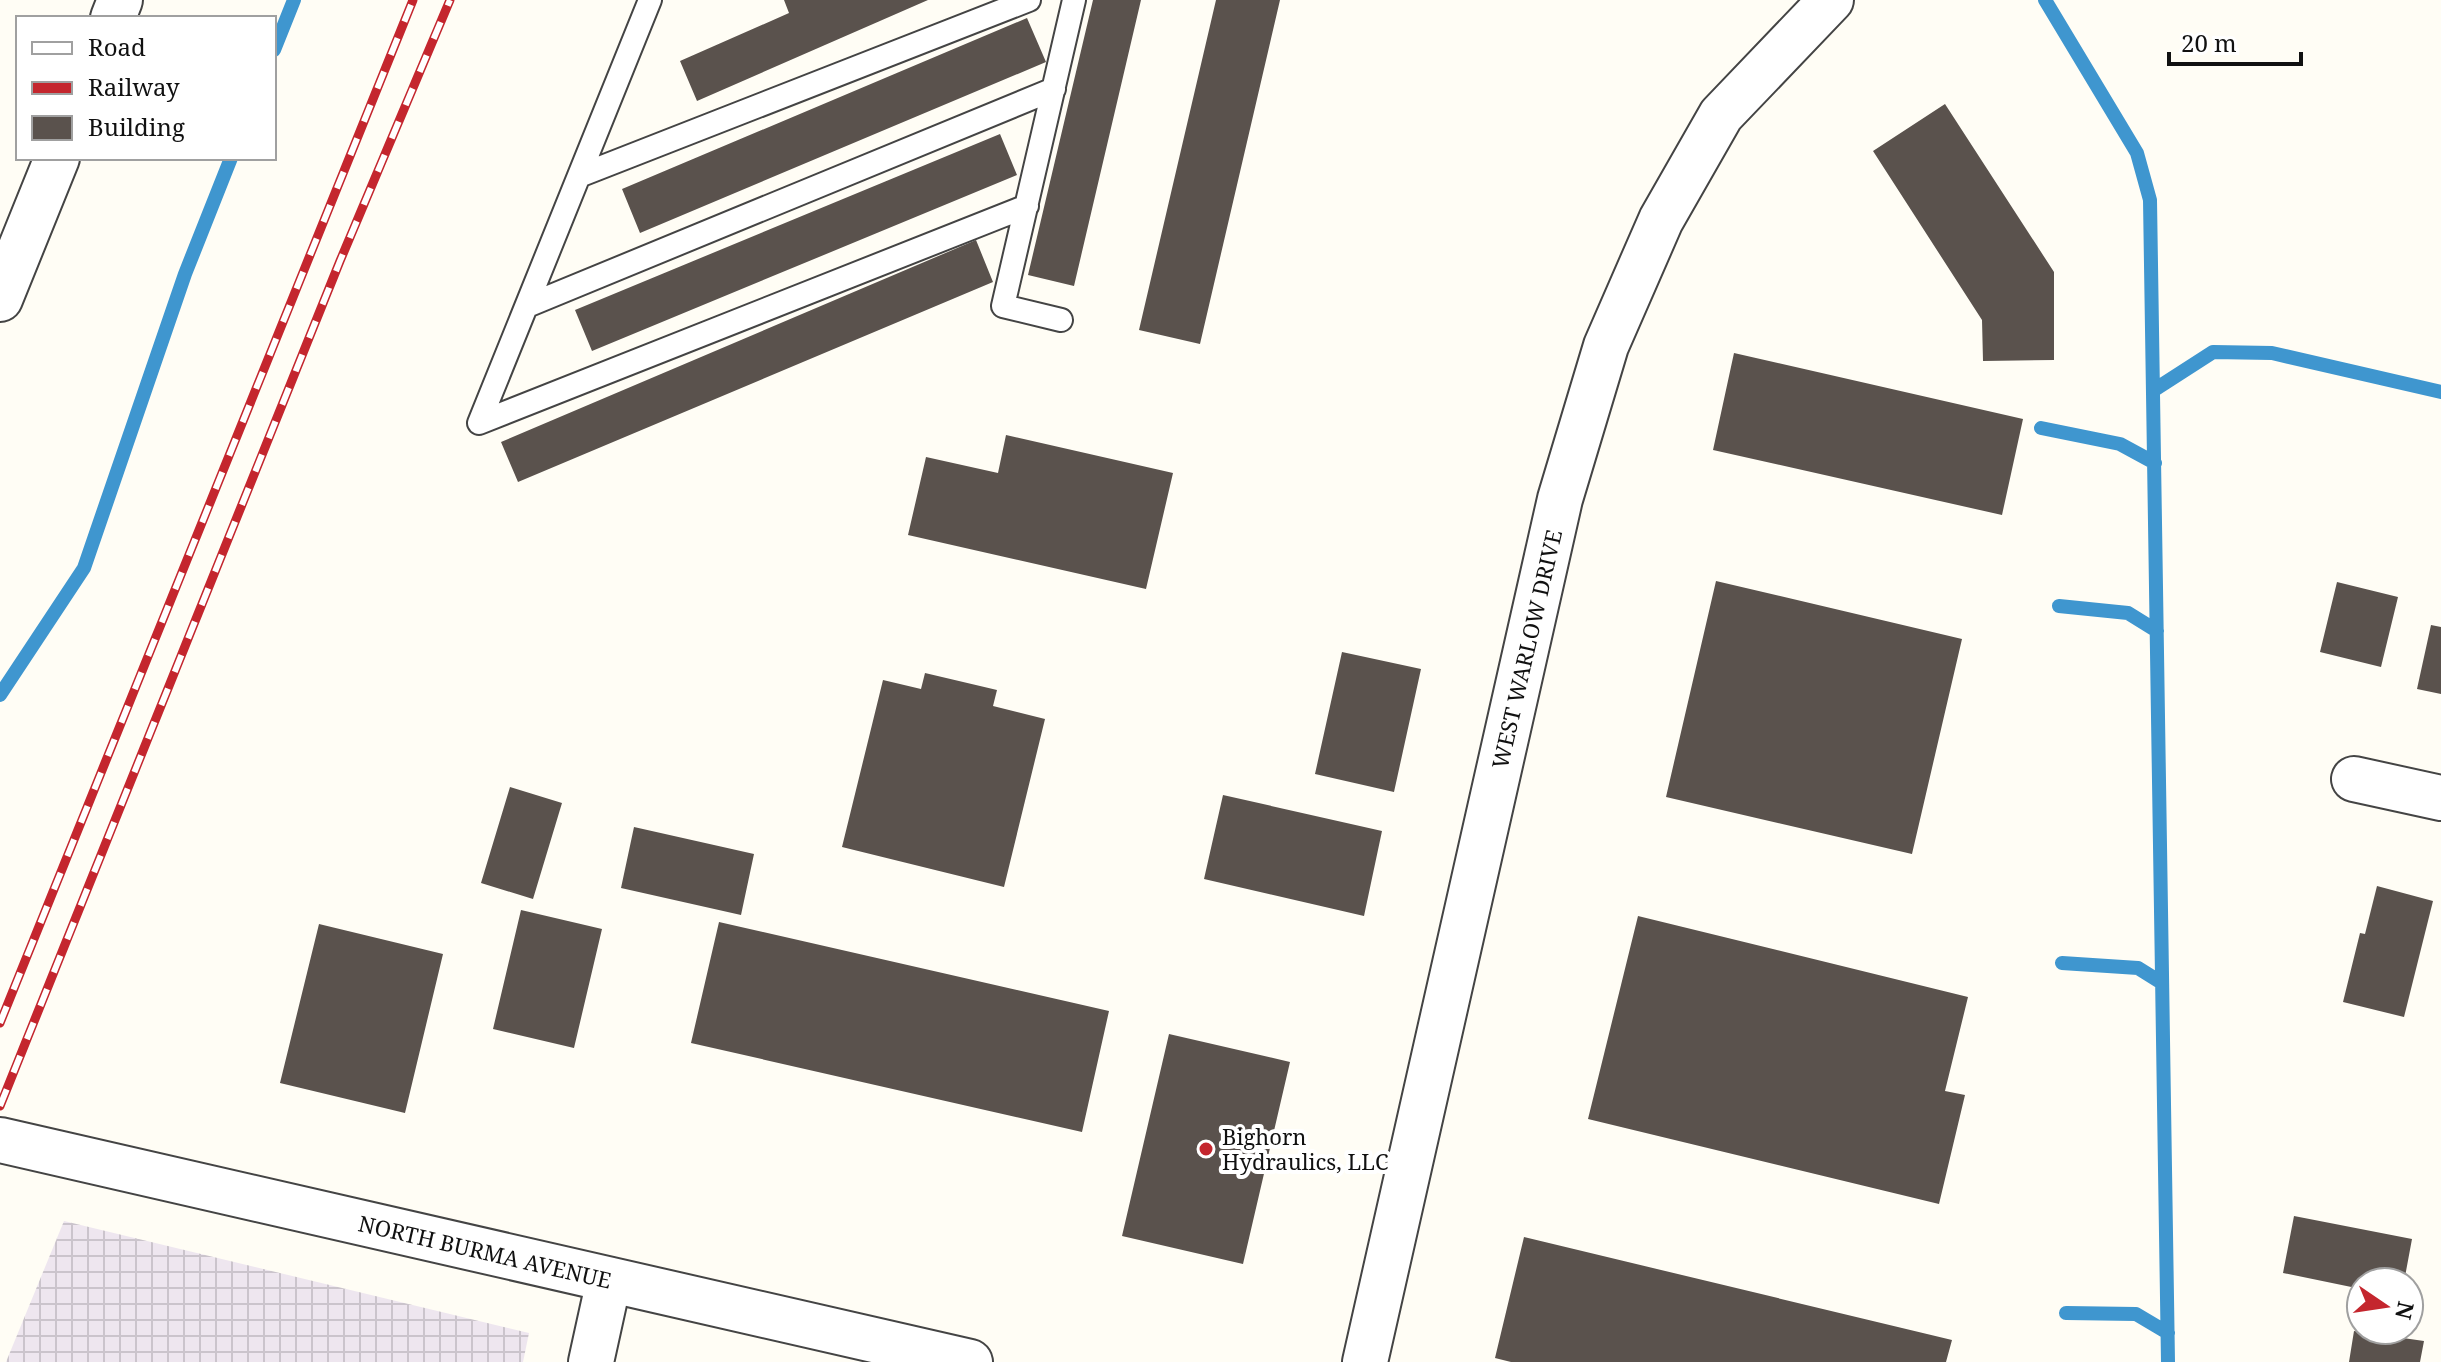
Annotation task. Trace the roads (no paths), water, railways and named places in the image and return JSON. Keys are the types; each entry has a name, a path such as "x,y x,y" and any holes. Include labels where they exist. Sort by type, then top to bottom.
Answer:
{"street":[{"name":"WEST WARLOW DRIVE","path":"1365,1362 1560,499 1606,346 1661,220 1721,115 1828,1"},
{"path":"0,299 56,160"},
{"path":"2354,779 2441,798"},
{"name":"NORTH BURMA AVENUE","path":"0,1140 970,1362"},
{"path":"591,1362 609,1280"}],"lane":[{"path":"579,176 1029,0"},
{"path":"1061,320 1003,306 1074,0"},
{"path":"653,1 479,423 1027,206"},
{"path":"527,306 1054,89"}],"waterway":[{"path":"276,45 294,0"},
{"path":"2045,0 2137,153 2150,200 2168,1362"},
{"path":"0,695 84,568 185,274 230,160"},
{"path":"2154,390 2213,352 2272,353 2441,392"},
{"path":"2041,428 2120,444 2155,463"},
{"path":"2059,606 2128,613 2157,631"},
{"path":"2062,963 2138,968 2162,983"},
{"path":"2066,1313 2136,1314 2168,1333"}],"railway":[{"path":"0,1023 413,0"},
{"path":"0,1106 340,261 450,0"}],"place":[{"name":"Bighorn Hydraulics, LLC","path":"1206,1149"}]}
